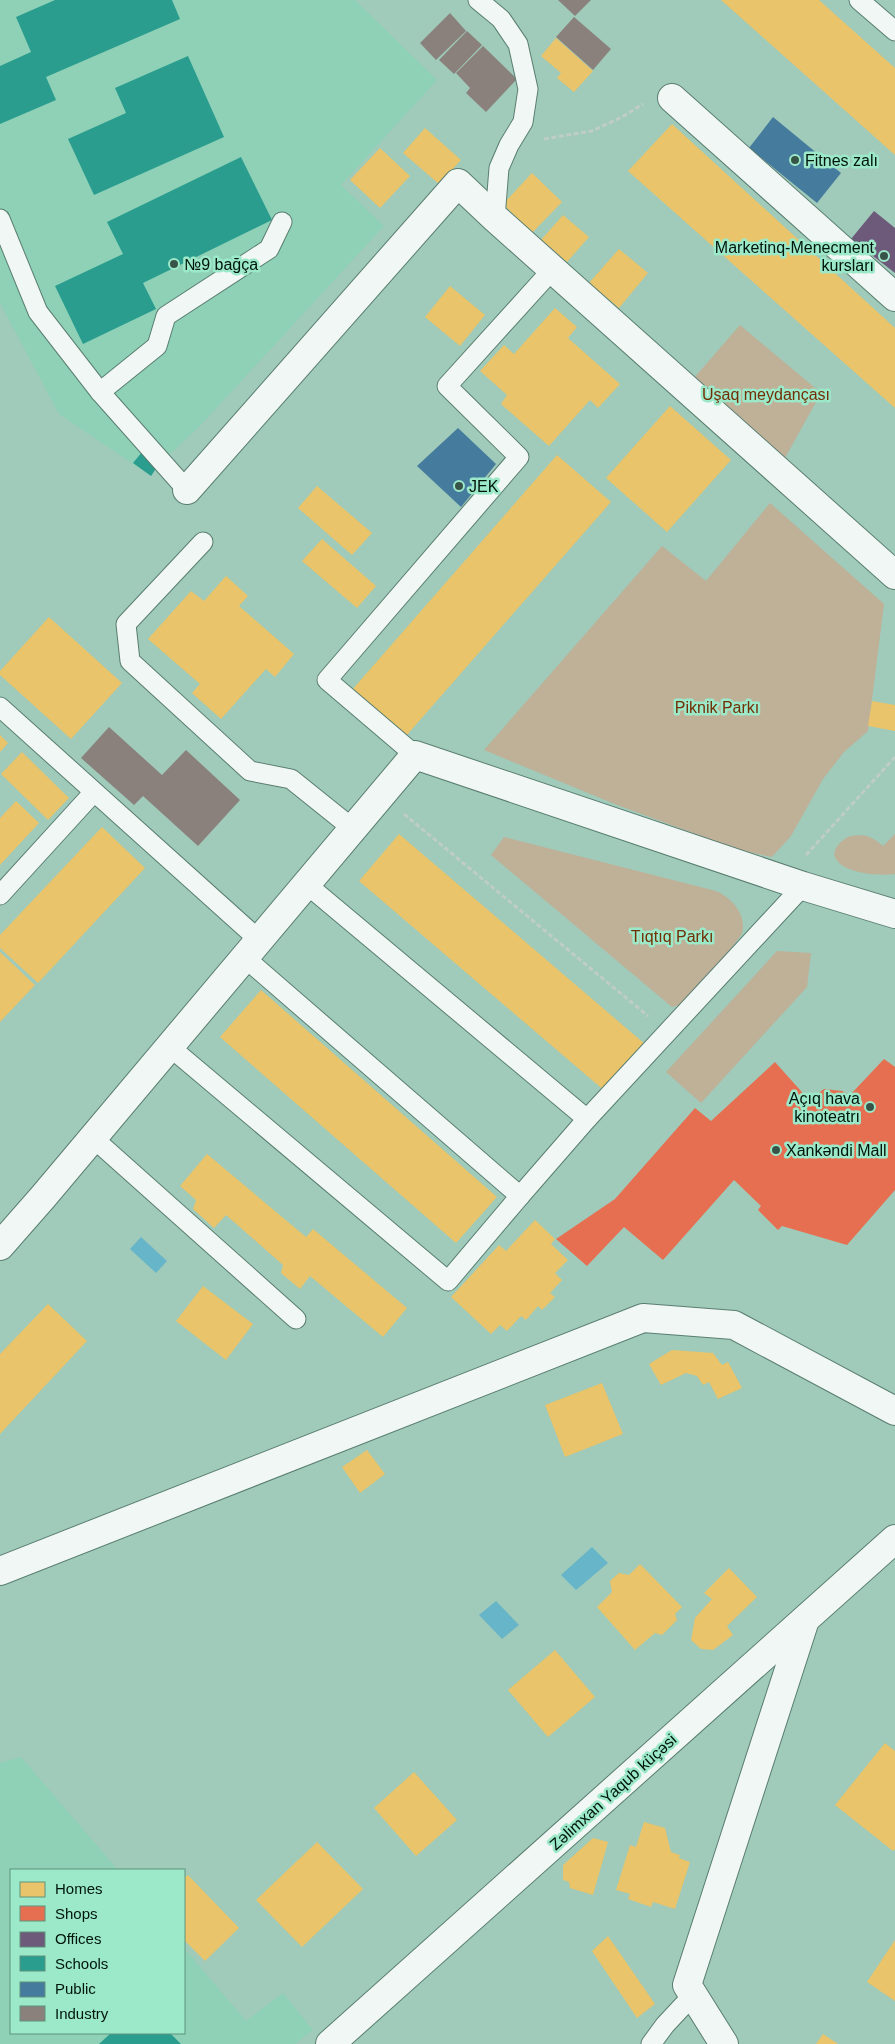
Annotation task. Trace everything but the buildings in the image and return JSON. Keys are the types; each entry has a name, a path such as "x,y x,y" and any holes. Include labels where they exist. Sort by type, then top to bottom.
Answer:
{"street":[{"path":"672,98 895,297"},
{"path":"187,490 458,183 552,270 895,574"},
{"path":"0,1246 170,1047 380,794 415,755 803,886 895,914"},
{"path":"0,1571 643,1318 734,1325 895,1412"},
{"name":"Zəlimxan Yaqub küçəsi","path":"330,2044 805,1622 895,1539"},
{"path":"724,2044 687,1985 805,1622"}],"lane":[{"path":"478,0 501,19 518,44 528,89 523,122 509,145 500,168 495,218"},
{"path":"859,0 895,31"},
{"path":"0,219 38,312 100,392 187,490"},
{"path":"100,392 157,346 166,316 269,249 282,222"},
{"path":"415,755 326,680 519,457 447,386 552,270"},
{"path":"203,542 126,624 130,661 250,770 292,779 352,828"},
{"path":"0,707 94,792 251,948 520,1196"},
{"path":"0,895 94,792"},
{"path":"305,883 587,1119"},
{"path":"170,1047 448,1281 587,1119 803,886"},
{"path":"92,1137 296,1319"},
{"path":"652,2044 664,2025 693,1995"}],"path":[{"path":"509,145 592,131 646,103 672,98"},
{"path":"802,859 895,757"},
{"path":"380,794 668,1032"}],"shaded area":[{"name":"№9 bağça","path":"0,0 355,0 437,80 341,185 384,226 198,428 159,464 151,476 59,414 0,303"},
{"path":"21,1757 117,1869 10,1869 10,2034 185,2034 185,1949 246,2021 283,1993 313,2030 295,2044 0,2044 0,1763"}],"green space":[{"name":"Uşaq meydançası","path":"740,325 821,393 785,458 694,378"},
{"name":"Piknik Parkı","path":"770,503 884,604 868,731 844,752 823,779 791,836 772,857 739,850 617,805 484,750 662,546 706,581"},
{"path":"895,834 895,874 881,875 855,871 847,868 836,859 836,848 844,839 851,836 867,836 883,846"},
{"name":"Tıqtıq Parkı","path":"504,837 716,891 728,898 737,908 742,920 742,934 696,994 684,1004 672,1007 491,855"},
{"path":"777,951 811,953 807,987 701,1103 666,1072"}],"water":[{"path":"141,1237 167,1261 156,1273 130,1249"},
{"path":"592,1547 608,1563 576,1590 561,1575"},
{"path":"496,1601 519,1625 502,1639 479,1615"}],"place":[{"name":"Fitnes zalı","path":"795,160"},
{"name":"Marketinq-Menecment kursları","path":"884,256"},
{"name":"№9 bağça","path":"174,264"},
{"name":"JEK","path":"459,486"},
{"name":"Açıq hava kinoteatrı","path":"870,1107"},
{"name":"Xankəndi Mall","path":"776,1150"}]}
